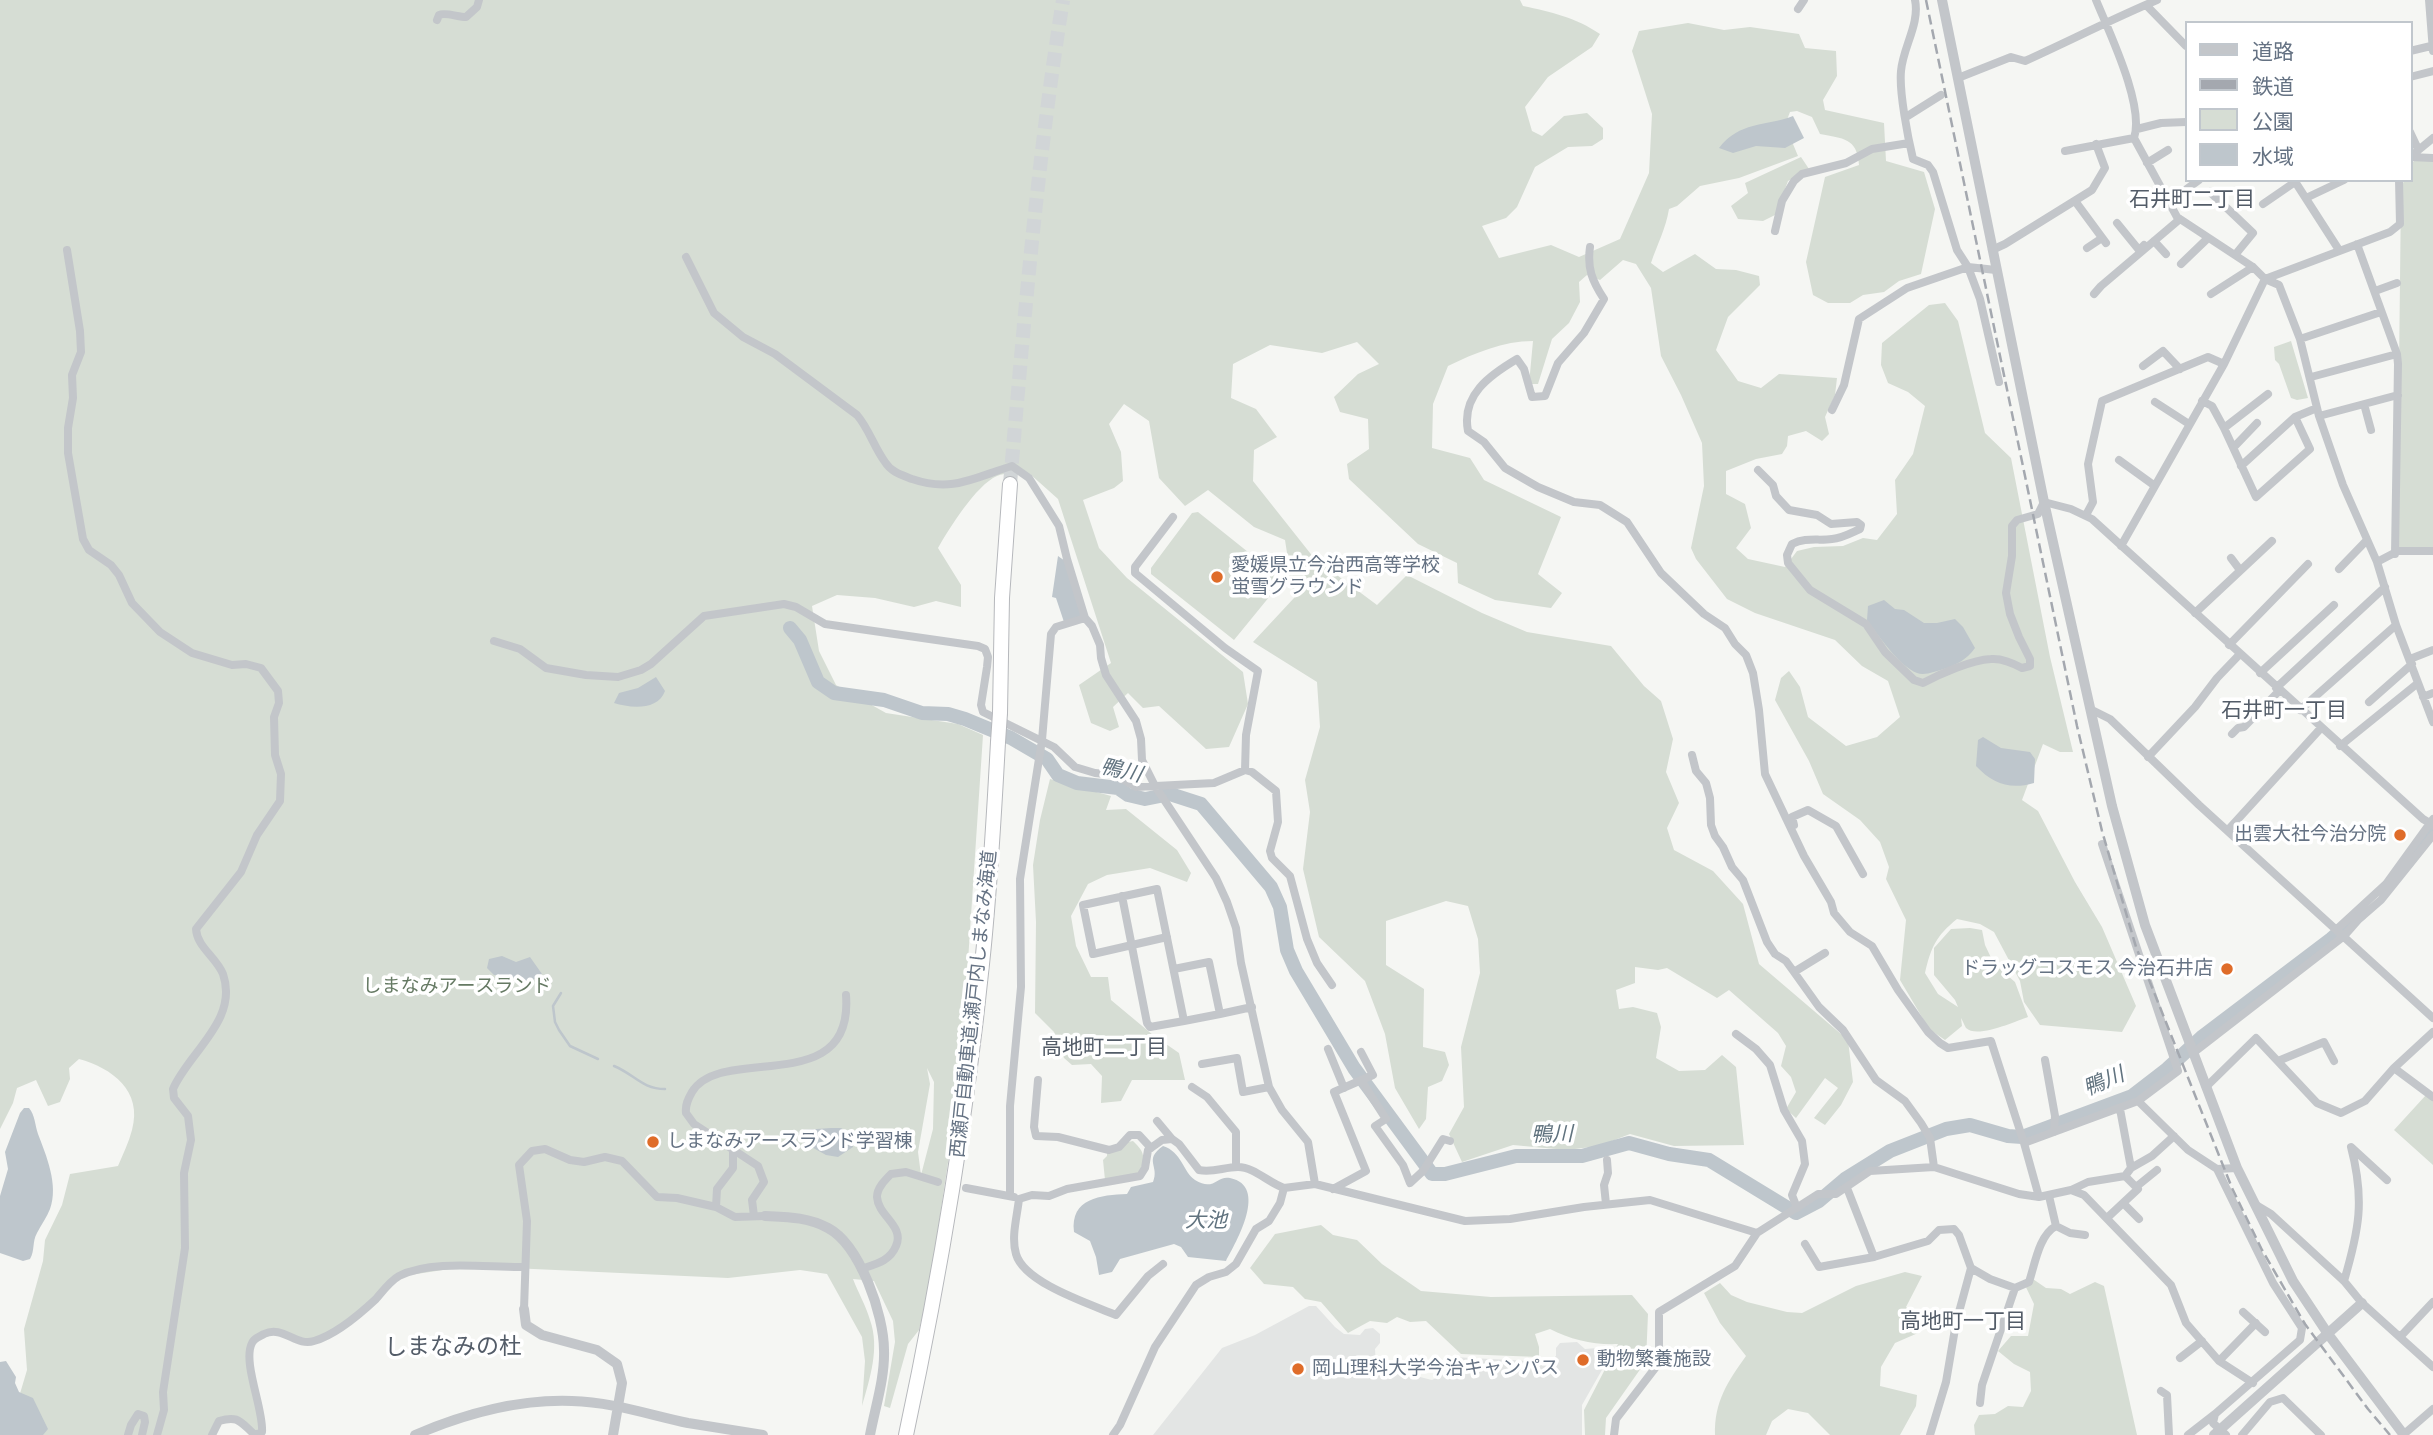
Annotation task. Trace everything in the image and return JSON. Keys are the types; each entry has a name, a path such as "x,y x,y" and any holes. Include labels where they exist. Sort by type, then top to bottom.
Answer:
{"highway":[{"name":"西瀬戸自動車道;瀬戸内しまなみ海道","path":"906,1435 936,1286 983,964 1000,713 1002,598 1010,484"}],"street":[{"path":"437,20 443,13 466,17 479,0"},
{"path":"1798,9 1804,0"},
{"path":"1915,0 1912,30 1901,71 1909,143 1913,159 1928,165 1933,172 1957,250 1968,267 1984,316 1998,382"},
{"path":"1942,0 2044,502 2112,806 2145,925 2237,1168 2293,1281 2328,1334 2404,1435 2433,1409"},
{"path":"2096,0 2130,87 2137,129 2134,138 2169,202 2180,219 2253,267 2265,279 2279,285 2300,339 2318,412 2343,485 2377,562 2396,625 2433,722"},
{"path":"1958,78 2011,57 2025,61 2157,0"},
{"path":"2412,51 2432,49 2429,0"},
{"path":"2146,5 2184,44"},
{"path":"2412,76 2433,71"},
{"path":"1906,117 1941,95"},
{"path":"2137,129 2161,123 2184,122"},
{"path":"2065,150 2134,138"},
{"path":"2412,138 2418,149"},
{"path":"2412,155 2433,138"},
{"path":"1775,231 1782,201 1794,181 1802,174 1846,163 1872,149 1909,143"},
{"path":"1992,250 2092,190 2105,168 2096,144"},
{"path":"2147,163 2168,150"},
{"path":"2412,157 2433,158"},
{"path":"2169,202 2196,182"},
{"path":"2263,204 2294,182"},
{"path":"2296,182 2339,250"},
{"path":"2306,198 2340,182"},
{"path":"2121,546 2224,365 2265,279 2390,232 2400,224 2399,182"},
{"path":"2210,192 2253,233 2235,255"},
{"path":"2075,201 2104,241 2087,248"},
{"path":"2094,295 2101,286 2180,219"},
{"path":"2117,223 2139,250 2150,241 2153,242"},
{"path":"2181,264 2208,237"},
{"path":"2153,242 2166,254"},
{"path":"2357,244 2397,354 2395,554"},
{"path":"1590,247 1588,264 1594,284 1604,299 1584,333 1558,363 1545,396 1532,397 1524,369 1517,359 1493,373 1473,396 1465,416 1468,430 1484,442 1505,468 1538,487 1574,502 1600,505 1627,522 1661,573 1704,614 1725,628 1735,644 1746,654 1753,673 1759,710 1765,774 1804,856 1831,902 1834,913 1850,932 1872,946 1898,990 1928,1032 1948,1048 1991,1041 2024,1143 2056,1226 2070,1233 2085,1235"},
{"path":"67,250 81,352 72,375 73,398 68,428 68,453 83,539 89,550 111,565 119,575 132,603 160,632 192,653 232,665 246,664 261,668 278,691 279,703 274,716 275,755 281,774 280,801 257,835 240,872 196,929 201,945 218,965 224,977 226,990 222,1013 213,1033 197,1050 173,1089 174,1098 188,1116 191,1140 184,1172 185,1248 163,1392 164,1410 157,1435"},
{"path":"686,257 714,313 743,337 793,366 858,415 892,470 926,484 976,480 1012,466 1029,478 1059,526 1066,559 1085,618 1097,634 1106,675 1136,721 1141,738 1142,760 1155,786 1216,878 1227,902 1236,928 1241,963 1269,1087 1282,1110 1308,1142 1315,1184"},
{"path":"1832,410 1844,385 1859,319 1907,288 1968,267 1996,271"},
{"path":"2211,294 2253,267"},
{"path":"2375,291 2397,283"},
{"path":"2300,339 2381,312"},
{"path":"2143,366 2163,351 2180,369"},
{"path":"2311,376 2397,354"},
{"path":"2086,515 2093,502 2088,464 2102,401 2208,357 2224,365"},
{"path":"2224,428 2268,394"},
{"path":"2241,466 2295,417 2398,395"},
{"path":"2202,401 2212,406 2256,497 2310,449 2295,417"},
{"path":"2155,402 2189,424"},
{"path":"2364,404 2371,430"},
{"path":"2234,447 2257,422"},
{"path":"2119,460 2155,486"},
{"path":"1758,470 1773,485 1776,496 1789,510 1817,515 1831,524 1857,522 1861,525 1860,529 1844,537 1810,539 1792,544 1787,555 1788,562 1810,590 1866,624 1885,652 1914,680 1923,684 1992,658 2022,668 2030,666 2031,659 2018,637 2006,593 2012,555 2012,526 2017,520 2038,514 2044,502"},
{"path":"2044,502 2086,515 2340,746 2432,823 2429,839 2381,900 2344,936 2193,1053"},
{"path":"1173,517 1135,567 1135,573 1225,648 1258,671 1247,735 1245,770"},
{"path":"2339,569 2367,540"},
{"path":"2195,613 2272,541"},
{"path":"2377,562 2398,551 2433,551"},
{"path":"2231,558 2240,569"},
{"path":"2229,645 2308,564"},
{"path":"2232,734 2238,727 2244,727 2278,690 2385,587"},
{"path":"494,641 520,649 546,668 586,676 618,677 651,664 704,616 784,604 796,607 825,624 985,649 988,657 981,705 983,712 1054,747 1075,767 1115,775 1136,787 1214,783 1245,770 1252,772 1276,791 1278,822 1270,851 1272,858 1290,876 1307,939 1317,963 1332,985"},
{"path":"2260,673 2334,605"},
{"path":"1010,1196 1010,1106 1021,987 1020,879 1042,740 1051,634 1056,627 1085,618"},
{"path":"2300,710 2396,625"},
{"path":"2369,702 2411,662 2433,650"},
{"path":"2148,757 2239,655"},
{"path":"2340,746 2418,683"},
{"path":"2423,697 2433,693"},
{"path":"2091,710 2110,719 2433,1018"},
{"path":"2228,830 2321,728"},
{"path":"1692,755 1696,771 1706,783 1710,798 1711,825 1715,836 1732,867 1743,880 1767,942 1775,954 1786,961 1819,1007 1843,1030 1876,1080 1905,1101 1930,1138 1934,1167"},
{"path":"1795,835 1792,817 1808,810 1820,816 1836,826 1863,874"},
{"path":"2337,929 2429,839"},
{"path":"2024,1143 2138,1101 2178,1071 2102,844"},
{"path":"1167,937 1093,954 1083,905 1157,889 1174,968 1184,1021"},
{"path":"1122,896 1150,1027 1252,1007"},
{"path":"1794,972 1825,953"},
{"path":"1174,968 1209,962 1220,1014"},
{"path":"754,1216 752,1200 764,1182 758,1166 694,1124 685,1108 693,1090 714,1074 802,1061 824,1052 844,1028 847,1015 846,995"},
{"path":"2206,1087 2256,1038 2317,1103 2341,1113 2365,1101 2433,1032"},
{"path":"1736,1034 1756,1049 1770,1065 1784,1110 1802,1141 1805,1164 1792,1195 1797,1208"},
{"path":"2278,1061 2325,1042 2334,1061"},
{"path":"1328,1049 1344,1087"},
{"path":"1333,1189 1366,1171 1335,1091 1373,1075 1361,1052"},
{"path":"1202,1064 1237,1058 1243,1092 1269,1087"},
{"path":"2046,1060 2055,1116 2054,1131"},
{"path":"2394,1069 2433,1097"},
{"path":"1038,1080 1034,1127 1036,1136 1058,1137 1109,1150 1119,1147 1130,1135 1139,1135 1151,1148"},
{"path":"1361,1080 1386,1119 1375,1126 1403,1165 1408,1185 1423,1171 1443,1139 1450,1141"},
{"path":"1192,1087 1207,1097 1236,1132 1236,1167"},
{"path":"2138,1101 2188,1150 2217,1169 2267,1273 2302,1328 2300,1340 2253,1383 2189,1435"},
{"path":"2120,1108 2131,1168"},
{"path":"1157,1121 1199,1170 1211,1172 1236,1167 1249,1168 1271,1183 1284,1188 1315,1184 1465,1222 1510,1220 1650,1199 1757,1233"},
{"path":"1614,1435 1616,1419 1659,1363 1659,1312 1735,1266 1757,1233 1818,1194 1836,1194 1870,1171 1934,1167 2019,1194 2044,1196 2071,1191 2088,1182 2125,1176 2131,1168 2152,1156 2174,1136"},
{"path":"966,1188 1020,1199 1032,1195 1049,1196 1068,1189 1140,1176 1145,1168 1148,1150 1162,1140 1172,1139"},
{"path":"2344,1281 2360,1217 2359,1176 2351,1147 2387,1180"},
{"path":"614,1435 622,1383 617,1364 597,1350 542,1335 526,1325 524,1309 527,1221 519,1165 532,1151 545,1149 570,1160 584,1162 605,1157 622,1161 657,1196 716,1207 734,1217 801,1218 830,1229 852,1250 876,1305 882,1329 884,1351 870,1435"},
{"path":"716,1207 716,1189 733,1168 733,1149"},
{"path":"1606,1160 1606,1204"},
{"path":"2217,1169 2237,1168"},
{"path":"2107,1218 2138,1189 2136,1187 2157,1170"},
{"path":"861,1269 880,1263 892,1255 899,1241 896,1228 878,1202 881,1184 891,1174 906,1172 938,1182"},
{"path":"2125,1176 2136,1187"},
{"path":"1113,1435 1156,1347 1196,1285 1209,1276 1226,1272 1236,1264 1256,1229 1269,1221 1280,1203 1284,1188"},
{"path":"1847,1188 1874,1256"},
{"path":"2071,1191 2084,1195 2171,1285 2186,1323 2218,1361 2253,1383"},
{"path":"1020,1199 1014,1240 1016,1257 1028,1272 1061,1292 1116,1315 1148,1276 1163,1264"},
{"path":"2123,1203 2139,1219"},
{"path":"2256,1205 2271,1214 2344,1281 2362,1303 2433,1367"},
{"path":"1971,1268 1990,1279 2015,1288 2029,1282 2041,1246 2049,1230 2056,1226"},
{"path":"1805,1244 1819,1267 1874,1256 1927,1241 1938,1230 1954,1229 1959,1235 1971,1268 1956,1323 1946,1382 1930,1435"},
{"path":"212,1435 219,1421 231,1418 241,1421 255,1435 262,1432 263,1419 253,1382 250,1347 253,1339 271,1331 278,1331 302,1341 313,1342 348,1323 397,1277 422,1270 454,1266 525,1267"},
{"path":"1980,1403 1982,1385 2015,1288"},
{"path":"2400,1337 2433,1302"},
{"path":"2215,1414 2213,1423 2220,1433 2362,1303"},
{"path":"2243,1312 2265,1332"},
{"path":"2218,1361 2256,1323"},
{"path":"2180,1358 2202,1341"},
{"path":"2161,1391 2167,1395 2169,1435"},
{"path":"2242,1435 2270,1402 2283,1398 2321,1435"},
{"path":"415,1435 469,1415 521,1404 573,1401 619,1407 688,1423 763,1435"},
{"path":"128,1435 138,1414 144,1416 142,1435"}],"shaded area":[{"name":"岡山理科大学今治キャンパス","path":"1309,1306 1316,1306 1344,1334 1360,1335 1365,1329 1373,1328 1380,1334 1380,1343 1375,1349 1376,1366 1432,1380 1450,1371 1453,1357 1547,1362 1556,1356 1556,1348 1560,1343 1577,1342 1585,1349 1609,1347 1611,1354 1582,1405 1582,1435 1153,1435 1222,1348 1255,1335"}],"green space":[{"name":"しまなみアースランド","path":"0,0 1520,0 1523,6 1572,19 1600,34 1592,47 1548,77 1525,107 1532,131 1542,136 1564,116 1587,113 1603,128 1603,139 1592,146 1568,147 1535,167 1517,207 1506,218 1482,226 1499,258 1551,245 1579,257 1620,239 1649,173 1652,114 1632,51 1639,31 1688,23 1724,30 1750,27 1799,34 1805,48 1836,51 1837,76 1823,100 1825,110 1884,123 1886,161 1924,172 1935,209 1921,274 1899,281 1884,292 1863,295 1850,303 1828,303 1813,295 1806,262 1825,177 1859,165 1852,144 1820,134 1812,117 1797,111 1790,112 1785,125 1798,156 1739,178 1700,186 1677,206 1669,209 1651,263 1663,272 1695,254 1716,269 1736,270 1759,276 1760,285 1728,317 1716,350 1738,381 1761,388 1779,374 1837,378 1835,395 1825,417 1829,434 1822,441 1806,431 1788,436 1787,446 1782,454 1756,459 1726,471 1726,494 1745,504 1751,528 1736,548 1748,559 1785,567 1797,551 1814,547 1843,546 1863,538 1877,540 1897,514 1895,480 1913,454 1925,406 1908,392 1888,383 1881,365 1882,343 1929,305 1945,303 1958,321 1985,433 2011,458 2050,657 2073,752 2060,752 2043,744 2022,800 2038,811 2102,927 2136,1006 2122,1032 2040,1025 2024,1002 2020,981 1994,932 1980,924 1957,919 1939,937 1932,949 1927,964 1925,973 1938,994 1958,1007 1934,975 1934,948 1951,929 1982,930 1985,945 1994,964 2015,982 2028,1017 1979,1031 1966,1028 1961,1018 1962,1026 1945,1040 1929,1029 1900,980 1906,920 1886,879 1889,867 1880,842 1860,820 1823,794 1809,761 1775,700 1781,678 1789,671 1800,687 1808,717 1846,746 1877,737 1900,717 1888,681 1862,666 1835,640 1755,613 1727,599 1696,559 1691,548 1704,486 1702,443 1661,356 1651,288 1636,264 1623,260 1600,280 1587,275 1579,282 1580,302 1569,323 1552,339 1538,384 1529,384 1533,341 1500,345 1448,366 1433,404 1432,448 1470,458 1484,480 1561,517 1538,574 1562,593 1551,608 1495,600 1458,583 1457,563 1418,544 1349,479 1347,464 1369,449 1368,419 1340,412 1334,397 1358,374 1379,364 1357,342 1322,353 1270,345 1233,364 1231,398 1256,409 1277,437 1254,450 1253,481 1314,558 1377,605 1407,575 1482,613 1527,632 1611,646 1644,686 1661,701 1673,739 1666,772 1679,803 1667,828 1674,850 1713,871 1743,904 1759,964 1848,1040 1853,1082 1841,1105 1825,1125 1814,1118 1838,1088 1825,1078 1796,1118 1786,1109 1796,1092 1791,1077 1781,1066 1786,1046 1778,1033 1729,990 1717,998 1667,968 1658,970 1635,967 1635,983 1616,990 1619,1009 1633,1007 1657,1013 1661,1027 1656,1058 1679,1071 1705,1070 1722,1055 1736,1067 1744,1145 1674,1146 1630,1134 1599,1146 1567,1150 1513,1145 1462,1162 1449,1134 1464,1107 1461,1047 1480,973 1478,939 1468,906 1446,901 1386,921 1386,965 1424,989 1423,1047 1445,1052 1449,1065 1442,1081 1428,1087 1426,1119 1419,1129 1395,1088 1385,1034 1365,981 1319,937 1303,869 1310,812 1305,780 1320,727 1317,682 1253,642 1294,598 1285,540 1254,527 1208,490 1185,506 1159,478 1149,421 1124,404 1109,424 1121,452 1123,481 1114,488 1083,500 1099,548 1127,578 1243,672 1248,704 1229,747 1206,749 1159,706 1143,708 1128,693 1113,707 1119,727 1110,731 1091,723 1079,685 1111,663 1058,499 1030,474 1004,474 980,488 938,548 961,585 961,607 936,601 914,607 875,598 837,595 812,606 819,651 836,685 886,713 958,724 983,735 964,1021 950,1149 930,1283 919,1330 908,1344 890,1408 884,1406 895,1342 893,1321 874,1281 853,1279 868,1315 874,1341 873,1363 862,1406 865,1361 862,1337 827,1274 800,1270 728,1278 469,1266 397,1277 340,1327 313,1342 278,1331 253,1339 251,1365 262,1432 255,1435 241,1421 219,1421 216,1435 42,1435 16,1407 27,1370 24,1329 43,1261 45,1240 62,1205 70,1174 118,1166 132,1130 133,1104 129,1093 113,1075 79,1059 69,1068 70,1079 60,1102 48,1106 36,1080 17,1088 0,1129","holes":["927,1068 934,1082 933,1129 921,1175 918,1152 930,1084"]},
{"path":"1801,157 1809,169 1788,181 1775,215 1763,221 1738,219 1731,206 1748,193 1745,183"},
{"path":"2414,161 2433,161 2433,548 2397,547 2401,191 2403,182 2412,182"},
{"path":"2291,341 2308,398 2291,398 2279,364 2275,360 2274,347"},
{"name":"愛媛県立今治西高等学校 蛍雪グラウンド","path":"1198,512 1283,580 1234,640 1151,574 1151,568 1192,513"},
{"path":"1050,779 1111,796 1106,810 1126,809 1177,850 1191,873 1187,882 1150,868 1107,875 1088,884 1071,916 1076,946 1091,977 1108,977 1111,1000 1179,1053 1185,1080 1132,1080 1121,1101 1101,1103 1102,1076 1091,1064 1072,1065 1064,1058 1054,1032 1035,1013 1036,922 1033,865"},
{"path":"2426,1095 2433,1101 2433,1165 2394,1130"},
{"path":"1133,1141 1143,1156 1139,1174 1105,1180 1103,1160 1107,1153"},
{"path":"1321,1225 1333,1235 1357,1240 1382,1264 1421,1291 1491,1297 1632,1295 1648,1314 1646,1361 1606,1418 1605,1435 1585,1435 1584,1410 1618,1344 1583,1341 1550,1329 1535,1334 1539,1357 1461,1354 1426,1321 1410,1322 1397,1317 1387,1323 1370,1321 1348,1333 1321,1302 1305,1299 1293,1287 1264,1284 1250,1268 1275,1234"},
{"path":"1905,1272 1922,1276 1906,1307 1920,1319 1918,1333 1895,1343 1881,1367 1880,1386 1917,1395 1916,1406 1900,1435 1830,1435 1808,1413 1788,1409 1772,1421 1766,1435 1715,1435 1717,1412 1723,1392 1746,1356 1720,1323 1704,1293 1720,1283 1731,1295 1747,1302 1802,1313 1856,1286"},
{"path":"2030,1277 2046,1288 2061,1289 2070,1294 2095,1282 2104,1286 2137,1435 1975,1435 1974,1425 1979,1415 1995,1414 2008,1406 2023,1407 2031,1391 2030,1372 1998,1351 2011,1336 2028,1336 2034,1304 2024,1283"}],"water":[{"path":"1793,116 1804,138 1785,148 1756,146 1733,153 1719,148 1727,139 1744,129"},
{"path":"1058,556 1065,561 1083,616 1064,622 1056,598 1052,597"},
{"path":"1884,600 1895,609 1904,610 1924,623 1955,619 1975,648 1965,659 1944,669 1917,673 1896,657 1867,620 1868,606"},
{"path":"656,677 665,691 656,702 635,707 614,703 619,693 638,688"},
{"path":"1983,737 2001,748 2030,752 2035,759 2034,783 2017,786 2002,784 1982,772 1976,766 1978,740"},
{"path":"502,956 516,962 530,957 542,974 524,986 510,975 494,975 487,968 489,959"},
{"path":"24,1108 29,1108 34,1117 50,1170 53,1190 50,1209 35,1236 32,1256 23,1261 0,1253 0,1196 8,1169 5,1152"},
{"path":"841,1128 853,1136 853,1147 838,1157 826,1155 799,1140 802,1130"},
{"name":"大池","path":"1163,1146 1174,1153 1191,1176 1201,1183 1211,1184 1230,1178 1241,1183 1247,1192 1249,1203 1236,1241 1226,1261 1188,1257 1181,1247 1174,1244 1120,1259 1112,1272 1099,1275 1090,1241 1074,1232 1077,1212 1082,1205 1098,1197 1127,1194 1131,1187 1153,1182 1154,1155"},
{"path":"6,1361 16,1377 15,1383 19,1392 33,1398 48,1429 43,1435 0,1435 0,1362"}],"waterway":[{"name":"鴨川","path":"790,628 800,640 818,682 834,693 884,700 922,713 948,714 965,719 1011,738 1047,759 1058,775 1077,783 1118,788 1128,795 1145,799 1170,794 1201,804 1271,887 1280,907 1287,950 1296,971 1354,1068 1432,1174 1445,1174 1516,1156 1582,1156 1629,1143 1669,1154 1709,1160 1796,1213 1819,1201 1845,1179 1890,1151 1946,1129 1970,1125 2008,1136 2022,1137 2132,1096 2203,1036 2361,913"},
{"name":"鴨川","path":"2407,862 2433,826"},
{"path":"561,993 553,1006 559,1030 570,1046 598,1059"},
{"path":"614,1066 650,1087 665,1089"}],"tunnel":[{"path":"1010,484 1038,181 1063,0"}],"railway":[{"path":"1926,0 2077,726 2102,831 2136,947 2232,1188 2262,1250 2305,1324 2390,1435"}],"place":[{"name":"愛媛県立今治西高等学校 蛍雪グラウンド","path":"1217,577"},
{"name":"出雲大社今治分院","path":"2400,835"},
{"name":"ドラッグコスモス 今治石井店","path":"2227,969"},
{"name":"しまなみアースランド学習棟","path":"653,1142"},
{"name":"動物繁養施設","path":"1583,1360"},
{"name":"岡山理科大学今治キャンパス","path":"1298,1369"}],"district":[{"name":"石井町二丁目","path":"2192,200"},
{"name":"石井町一丁目","path":"2284,711"},
{"name":"高地町二丁目","path":"1104,1048"},
{"name":"高地町一丁目","path":"1963,1322"},
{"name":"しまなみの杜","path":"453,1347"}]}
